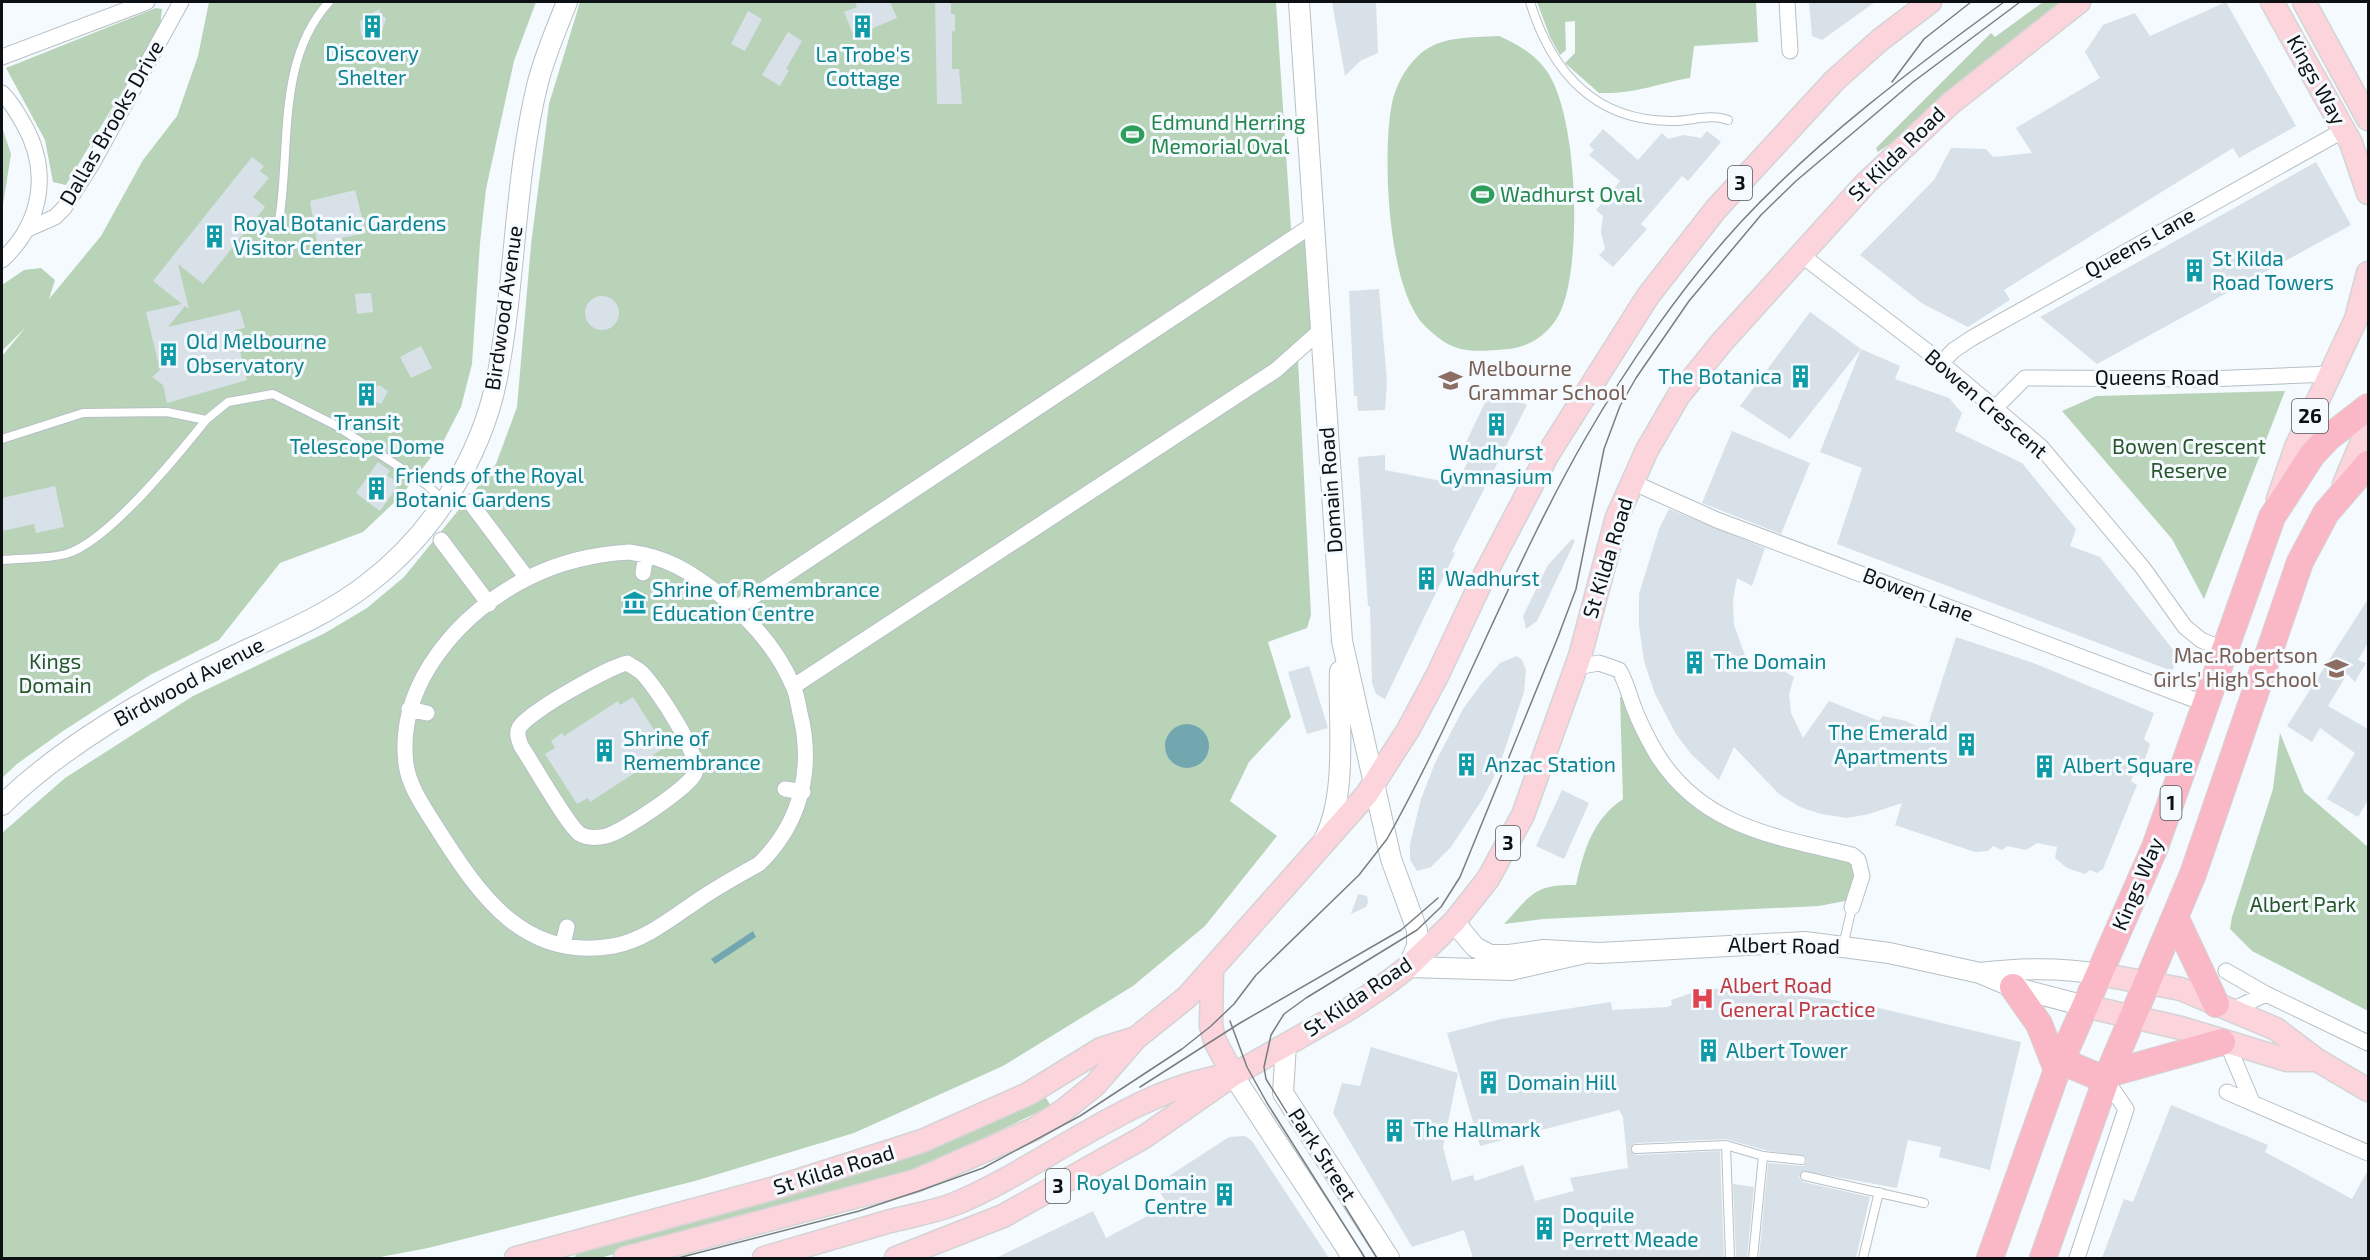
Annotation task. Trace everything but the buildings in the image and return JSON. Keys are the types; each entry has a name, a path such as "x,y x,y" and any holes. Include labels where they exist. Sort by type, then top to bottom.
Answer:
{"highway":[{"name":"1","path":"2271,517 2312,455 2328,438 2368,407"},
{"name":"1","path":"2043,1258 2107,1077 2176,919 2217,808 2290,587 2310,542 2331,505 2368,464"},
{"name":"Kings Way","path":"1990,1258 2059,1065 2155,846 2271,517"},
{"path":"2176,919 2224,1007"},
{"path":"2013,987 2039,1024 2059,1065 2107,1077 2169,1056 2225,1042"}],"main road":[{"name":"St Kilda Road","path":"624,1258 915,1181 1034,1129 1064,1110 1095,1085 1136,1038 1187,997 1318,852 1374,782 1437,675 1484,576 1548,454 1648,296 1716,210 1835,80 1880,40 1930,2"},
{"name":"St Kilda Road","path":"896,1258 931,1250 1003,1216 1144,1137 1233,1075 1349,1009 1408,968 1454,922 1488,879 1524,814 1576,667 1617,517 1660,425 1679,395 1708,358 1866,183 1951,104 2079,2"},
{"name":"Kings Way","path":"2272,2 2344,130 2361,164 2368,193"},
{"name":"Kings Way","path":"2304,2 2368,117"},
{"name":"Kings Way","path":"2271,517 2296,447 2356,319 2368,273"},
{"path":"2331,505 2350,472 2368,427"},
{"path":"1212,970 1211,1026 1215,1041 1233,1075"},
{"name":"Albert Road","path":"2099,974 2181,989 2276,1029 2317,1060 2368,1090"},
{"name":"Albert Road","path":"2085,1006 2287,1060 2317,1060"},
{"name":"St Kilda Road","path":"523,1258 775,1188 911,1145 1028,1094 1101,1049 1136,1038"},
{"name":"St Kilda Road","path":"764,1258 955,1203 999,1182 1086,1133 1167,1093 1200,1079 1233,1075"}],"street":[{"path":"2,57 147,2"},
{"name":"Dallas Brooks Drive","path":"28,228 55,217 64,208 92,164 181,2"},
{"name":"Birdwood Avenue","path":"2,805 51,764 156,696 223,660 311,620 343,602 392,564 445,502 481,430 497,380 534,102 539,79 567,2"},
{"name":"Domain Road","path":"1299,2 1342,641 1391,859 1417,930 1417,946 1408,968"},
{"path":"1787,2 1790,51"},
{"name":"Dallas Brooks Drive","path":"2,260 28,228 39,196 37,154 28,131 3,94"},
{"name":"Queens Lane","path":"1941,363 1971,338 2344,130"},
{"path":"736,608 1314,224"},
{"name":"Bowen Crescent","path":"1800,254 1941,363 2041,447 2143,568 2185,627 2201,640 2225,650"},
{"path":"794,686 1276,370 1321,330"},
{"name":"Queens Road","path":"1995,408 2025,378 2208,379 2331,374"},
{"name":"Bowen Lane","path":"1632,482 1728,523 2206,704"},
{"path":"470,502 527,578"},
{"path":"441,540 489,604"},
{"path":"629,552 646,555 679,565 752,622 794,686 805,743 803,792 792,819 774,849 759,864 643,937 613,946 587,947 563,944 520,929 492,906 467,875 417,795 406,764 409,710 424,673 442,648 489,604 527,578 588,557 629,552"},
{"path":"643,573 646,555"},
{"path":"1318,852 1333,817 1338,793 1342,641"},
{"path":"627,663 642,672 694,752 696,771 688,784 659,804 608,836 592,838 576,832 521,746 518,737 519,727 594,676 612,666 627,663"},
{"path":"1576,667 1604,664 1619,670 1635,710 1658,755 1699,800 1725,818 1746,829 1852,855 1858,860 1862,876 1852,907"},
{"path":"409,710 427,713"},
{"path":"785,789 803,792"},
{"name":"Albert Road","path":"1454,922 1475,947 1490,955 1544,950 1585,953 1781,943 1843,946 1980,973 2013,987 2085,1006"},
{"path":"563,944 567,927"},
{"name":"Albert Road","path":"1408,968 1511,970 1585,953"},
{"name":"Albert Road","path":"1980,973 2014,968 2055,969 2099,974"},
{"path":"2226,971 2266,994 2368,1042"},
{"path":"2224,1007 2266,994"},
{"path":"2225,1042 2252,1102"},
{"name":"Park Street","path":"1286,1044 1282,1093 1389,1258"},
{"name":"Park Street","path":"1233,1075 1353,1258"},
{"path":"2077,1258 2126,1109 2107,1077"},
{"path":"2226,1092 2368,1154"}],"lane":[{"path":"279,221 292,79 302,42 317,14 329,2"},
{"path":"1530,2 1538,28 1557,63 1591,97 1607,107 1623,114 1656,121 1682,121 1716,116 1728,120"},
{"path":"2,560 67,554 100,534 168,468 206,420 228,402 273,394 335,425 426,485 445,502"},
{"path":"2,439 83,413 167,412 206,420"},
{"path":"1843,946 1852,907"},
{"path":"1726,1145 1730,1258"},
{"path":"1636,1149 1726,1145 1763,1156 1801,1160"},
{"path":"1753,1258 1763,1156"},
{"path":"1805,1176 1924,1203"},
{"path":"1863,1258 1879,1192"}],"green space":[{"name":"Kings Domain","path":"209,2 536,2 514,61 486,189 472,364 461,407 443,442 400,497 363,532 280,563 219,640 150,675 63,731 17,764 2,778 2,356 26,327 2,351 2,285 24,270 41,268 55,280 49,299 101,236 143,160 177,116 198,56"},
{"path":"580,2 1276,2 1292,244 1305,236 1311,330 1297,340 1311,615 1307,628 1268,642 1291,717 1249,762 1230,801 1277,836 1205,926 1133,986 1003,1066 854,1133 695,1181 428,1248 375,1258 2,1258 2,833 65,778 193,696 325,633 367,608 404,577 496,464 517,407 531,245 549,104"},
{"path":"1537,2 1756,2 1758,42 1694,46 1690,78 1635,90 1599,93 1565,63 1575,53 1575,21 1565,22 1566,50 1560,55 1550,37"},
{"path":"2043,2 2063,2 1997,51 1897,139 1878,152 1876,148 1991,33 1995,37"},
{"path":"156,8 162,9 160,28 66,185 53,182 45,140 6,68"},
{"name":"Wadhurst Oval","path":"1499,36 1536,59 1546,70 1557,91 1565,118 1574,187 1572,256 1562,308 1547,331 1517,348 1473,351 1454,347 1425,326 1412,308 1402,282 1390,219 1389,126 1396,90 1405,71 1418,56 1436,44 1446,41"},
{"path":"2,127 11,154 2,211"},
{"name":"Bowen Crescent Reserve","path":"2285,391 2204,599 2172,539 2062,411 2096,396"},
{"path":"1620,697 1696,804 1850,860 1857,867 1850,900 1819,906 1543,919 1504,924 1534,893 1551,887 1576,885 1586,848 1597,826 1612,807 1623,799"},
{"name":"Albert Park","path":"2280,733 2304,792 2368,847 2368,1011 2252,951 2230,929 2273,789"},
{"path":"1044,1095 1051,1106 916,1170 600,1258 575,1258 576,1253"}],"water":[{"path":"1187,724 1196,725 1203,730 1208,737 1208,755 1203,762 1196,767 1187,768 1178,767 1171,762 1166,755 1165,746 1166,737 1171,730 1178,725"},
{"path":"753,931 756,937 715,964 711,959"}],"tram line":[{"path":"1892,82 1924,39 1971,2"},
{"path":"678,1258 859,1211 983,1168 1080,1116 1182,1049 1211,1026 1234,1004 1256,975 1359,875 1387,839 1438,740 1558,488 1619,383 1677,299 1740,223 1801,162 1901,79 2004,2"},
{"path":"1377,1258 1266,1079 1264,1067 1271,1035 1284,1014 1306,998 1417,930 1441,907 1460,877 1576,589 1604,449 1620,406 1636,378 1689,301 1761,215 1796,181 1913,82 2020,2"},
{"path":"1140,1087 1240,1023 1401,930 1438,898"},
{"path":"1230,1021 1247,1067 1267,1103 1365,1258"}],"place":[{"name":"Discovery Shelter","path":"372,26"},
{"name":"La Trobe's Cottage","path":"863,27"},
{"name":"Edmund Herring Memorial Oval","path":"1133,135"},
{"name":"Wadhurst Oval","path":"1482,195"},
{"name":"Royal Botanic Gardens Visitor Center","path":"215,236"},
{"name":"St Kilda Road Towers","path":"2194,271"},
{"name":"Old Melbourne Observatory","path":"168,354"},
{"name":"The Botanica","path":"1800,377"},
{"name":"Melbourne Grammar School","path":"1450,381"},
{"name":"Transit Telescope Dome","path":"367,395"},
{"name":"Wadhurst Gymnasium","path":"1496,425"},
{"name":"Friends of the Royal Botanic Gardens","path":"377,488"},
{"name":"Wadhurst","path":"1427,579"},
{"name":"Shrine of Remembrance Education Centre","path":"634,602"},
{"name":"The Domain","path":"1695,662"},
{"name":"Mac.Robertson Girls' High School","path":"2336,668"},
{"name":"The Emerald Apartments","path":"1966,745"},
{"name":"Shrine of Remembrance","path":"605,751"},
{"name":"Anzac Station","path":"1467,765"},
{"name":"Albert Square","path":"2045,766"},
{"name":"Albert Road General Practice","path":"1702,998"},
{"name":"Albert Tower","path":"1708,1051"},
{"name":"Domain Hill","path":"1489,1083"},
{"name":"The Hallmark","path":"1395,1130"},
{"name":"Royal Domain Centre","path":"1225,1195"},
{"name":"Doquile Perrett Meade","path":"1544,1228"}]}
